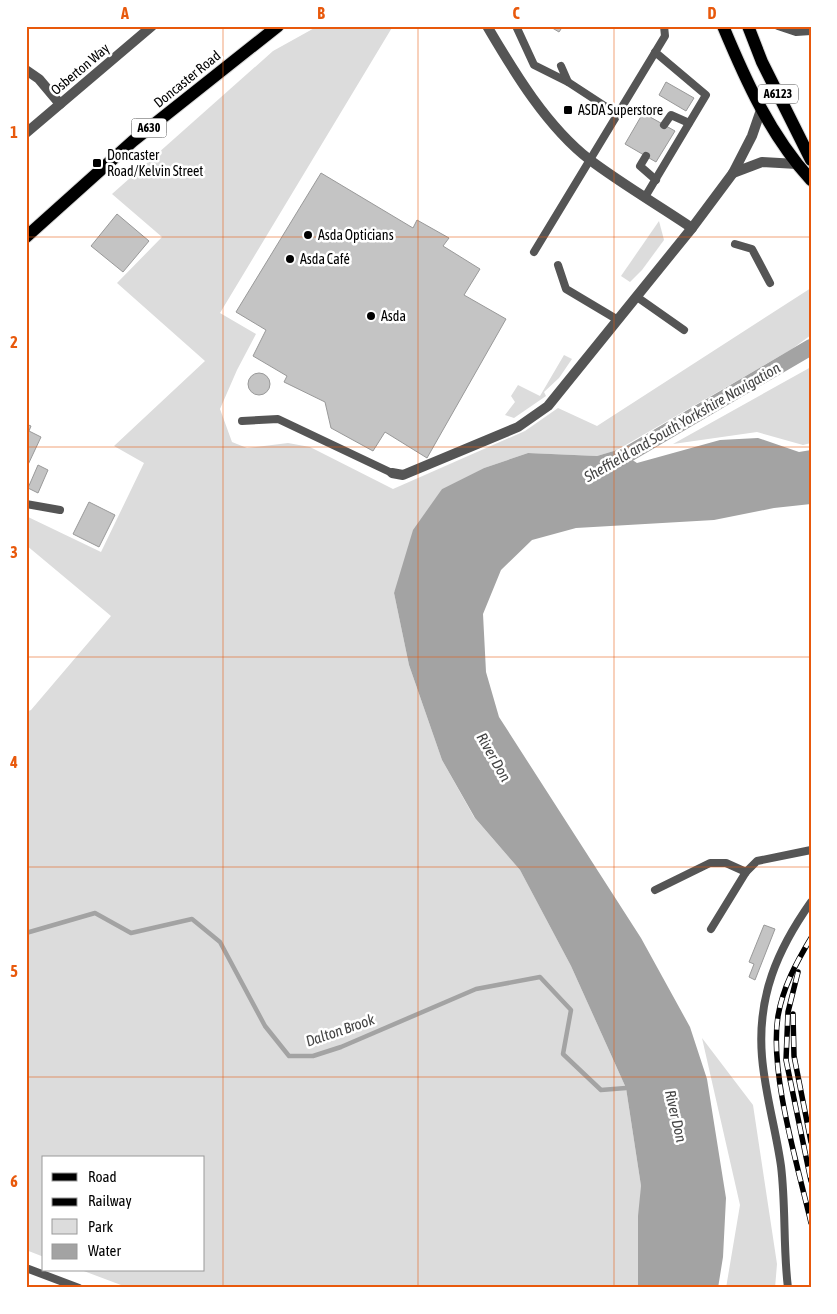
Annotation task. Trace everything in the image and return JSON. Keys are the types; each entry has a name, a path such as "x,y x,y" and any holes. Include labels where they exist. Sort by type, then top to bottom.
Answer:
{"main road":[{"name":"Doncaster Road","path":"26,237 133,141 278,26"},
{"name":"A6123","path":"723,26 741,70 761,110 796,164 811,180"},
{"name":"A6123","path":"748,26 762,62 811,160"}],"street":[{"name":"Osberton Way","path":"26,134 152,26"},
{"path":"487,26 512,68 561,133 589,159 692,228"},
{"path":"26,70 39,79 60,104"},
{"path":"392,473 403,475 525,422 548,406 692,228 733,173 752,136 761,110"},
{"path":"733,173 762,162 796,164"}],"lane":[{"path":"516,26 534,65 568,82 617,114"},
{"path":"534,252 656,52 665,36 664,26"},
{"path":"778,26 796,32 811,31"},
{"path":"645,197 706,95 656,52"},
{"path":"561,66 568,82"},
{"path":"664,125 672,115 689,123"},
{"path":"646,156 640,166 656,180"},
{"path":"735,244 752,249 770,283"},
{"path":"558,265 566,289 618,320"},
{"path":"637,297 684,330"},
{"path":"242,420 278,419 392,473"},
{"path":"26,504 60,510"},
{"path":"711,929 746,872 757,860 811,850"},
{"path":"656,890 710,863 726,863 746,872"},
{"path":"787,1288 786,1221 781,1166 762,1058 762,1037 765,996 771,974 788,934 811,902"},
{"path":"26,1268 79,1288"}],"green space":[{"path":"318,26 393,26 220,313 256,334 237,370 220,409 232,442 247,448 288,443 310,447 393,489 525,431 558,408 597,426 811,288 811,335 792,349 617,450 597,456 528,453 484,468 442,489 394,593 409,665 442,760 474,817 520,870 571,966 626,1088 641,1186 638,1288 129,1288 86,1272 205,1272 205,1156 42,1156 42,1256 26,1250 26,712 31,710 111,616 26,545 26,516 101,552 144,463 114,446 205,361 117,283 162,237 112,194 273,51"},
{"path":"659,221 664,240 642,270 630,282 621,276"},
{"path":"564,355 572,359 559,378 544,392 546,396 514,418 505,415 515,402 511,396 518,385 540,396"},
{"path":"811,367 811,443 803,445 757,432 673,444"},
{"path":"702,1038 753,1105 777,1264 775,1288 726,1288 740,1205"}],"water":[{"name":"River Don","path":"758,438 799,452 811,450 811,504 774,508 714,520 576,528 532,540 501,570 483,614 486,672 499,717 641,938 690,1027 707,1079 726,1198 723,1257 718,1288 638,1288 638,1216 641,1186 626,1088 571,966 520,870 475,818 442,760 409,665 394,593 413,530 442,489 484,468 528,453 597,456 617,450 637,463 720,440"}],"building":[{"path":"549,26 563,26 559,32"},
{"path":"666,82 694,98 686,111 659,95"},
{"path":"643,113 675,131 656,162 625,144"},
{"name":"Asda","path":"321,173 413,228 417,220 449,238 443,246 480,269 464,295 506,319 427,458 385,432 373,451 331,428 325,402 284,382 287,376 253,356 266,330 236,312"},
{"path":"117,214 149,241 123,272 91,246"},
{"path":"259,373 267,376 270,384 267,392 259,395 251,392 248,384 251,376"},
{"path":"26,424 31,426 29,431 41,437 26,469"},
{"path":"38,465 48,470 38,493 28,488"},
{"path":"89,502 115,515 99,547 73,534"},
{"path":"764,925 775,929 755,980 749,977 754,964 749,962"}],"waterway":[{"name":"Sheffield and South Yorkshire Navigation","path":"608,466 811,347"},
{"name":"Dalton Brook","path":"26,933 95,913 131,933 192,919 220,942 265,1026 289,1056 313,1056 341,1047 476,989 540,977 571,1010 563,1054 601,1090 626,1088"}],"railway":[{"path":"811,938 795,966 783,995 778,1016 776,1039 781,1092 786,1120 811,1223"},
{"path":"798,972 788,1012 786,1060 811,1181"},
{"path":"793,1014 794,1056 811,1142"}],"place":[{"name":"ASDA Superstore","path":"568,110"},
{"name":"Doncaster Road/Kelvin Street","path":"97,163"},
{"name":"Asda Opticians","path":"308,235"},
{"name":"Asda Café","path":"290,259"},
{"name":"Asda","path":"371,316"}]}
